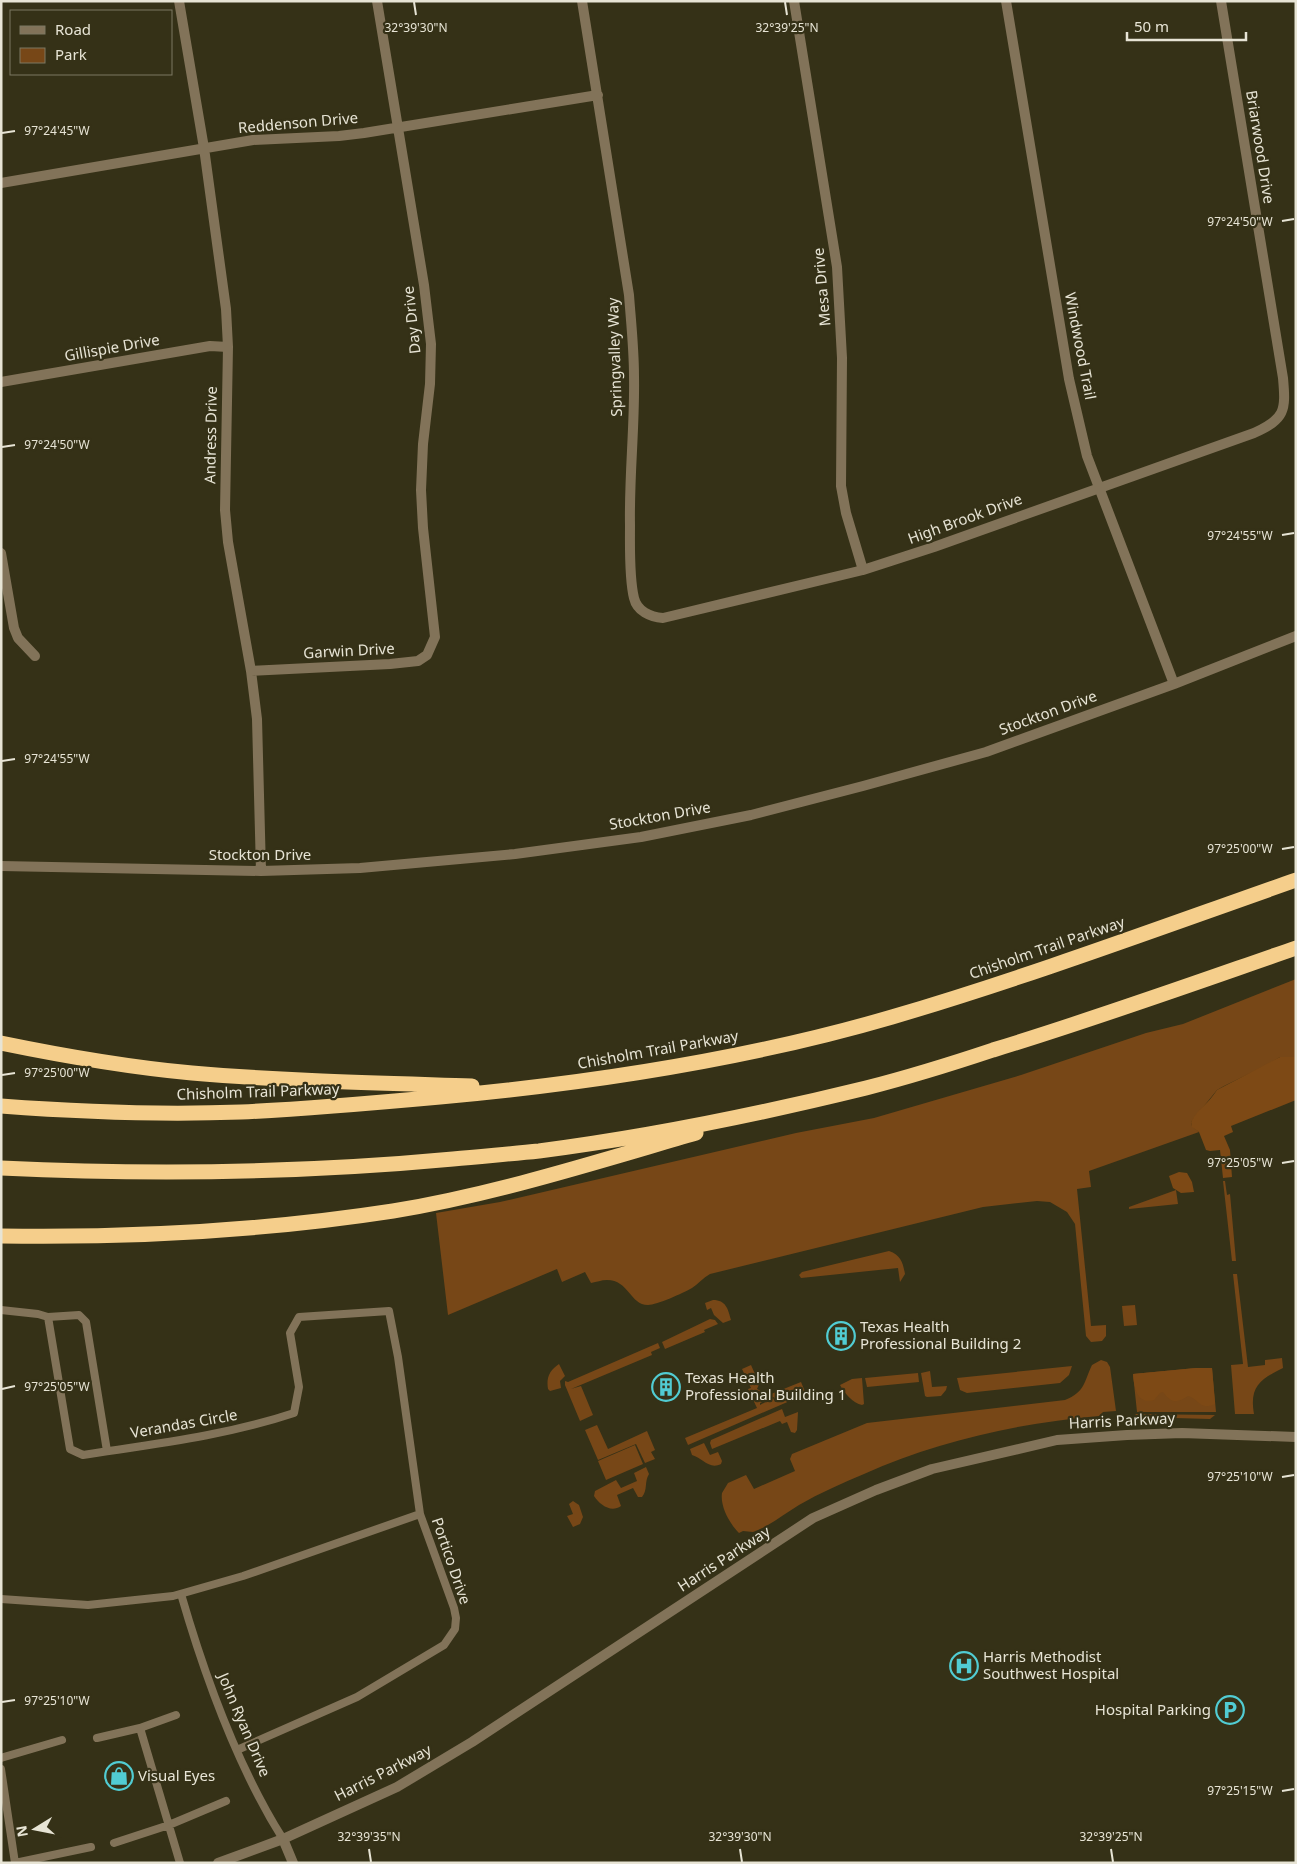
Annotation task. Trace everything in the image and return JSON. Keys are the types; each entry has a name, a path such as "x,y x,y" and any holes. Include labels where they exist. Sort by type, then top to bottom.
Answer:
{"highway":[{"name":"Chisholm Trail Parkway","path":"1,1106 143,1113 238,1112 332,1107 539,1088 680,1066 754,1051 890,1018 1027,974 1296,880"},
{"path":"1,1168 83,1172 313,1169 539,1151 641,1135 785,1107 869,1087 1115,1011 1296,948"},
{"path":"1,1043 96,1060 192,1073 334,1082 539,1088"},
{"path":"1,1236 68,1237 210,1232 333,1219 394,1210 485,1192 785,1107"}],"street":[{"name":"Andress Drive","path":"179,1 204,148 226,309 228,347 225,510 228,542 251,672 257,719 261,871"},
{"name":"Day Drive","path":"377,1 432,344 421,490 423,528 429,568 435,637"},
{"name":"Springvalley Way","path":"582,1 629,295 634,377 629,498 634,599 640,609 649,615"},
{"name":"Mesa Drive","path":"794,1 837,267 842,358 841,486 846,514 863,570"},
{"name":"Windwood Trail","path":"1006,1 1069,379 1087,456 1174,684"},
{"name":"Briarwood Drive","path":"1221,1 1283,378 1285,402 1281,416"},
{"name":"Reddenson Drive","path":"1,183 254,140 339,136 598,95"},
{"name":"Gillispie Drive","path":"1,382 210,346 228,347"},
{"name":"High Brook Drive","path":"649,615 663,618 672,617 863,570 934,547 1254,433 1267,427 1281,416"},
{"path":"1,553 14,628 18,638 35,656"},
{"name":"Stockton Drive","path":"1,866 261,871 360,868 515,854 641,837 742,817 986,752 1174,684 1296,636"},
{"name":"Garwin Drive","path":"251,672 418,661 427,655 435,637"},
{"name":"Harris Parkway","path":"218,1863 283,1839 396,1787 472,1742 813,1518 876,1490 932,1469 1057,1440 1127,1434 1182,1433 1296,1437"},
{"name":"John Ryan Drive","path":"283,1839 293,1863"}],"lane":[{"path":"1,1310 48,1317 79,1315 86,1322 107,1451"},
{"name":"Verandas Circle","path":"48,1317 70,1449 83,1455 193,1439 294,1413 299,1387 290,1333 298,1317 389,1311"},
{"name":"Portico Drive","path":"237,1750 357,1697 444,1645 455,1629 456,1618 454,1608 420,1514 398,1357 389,1311"},
{"path":"1,1599 88,1605 173,1596 243,1576 420,1514"},
{"name":"John Ryan Drive","path":"181,1594 197,1650 237,1750 263,1808 283,1839"},
{"path":"97,1738 140,1728 176,1714"},
{"path":"140,1728 180,1863"},
{"path":"1,1758 62,1740"},
{"path":"1,1769 15,1863 91,1847"},
{"path":"114,1844 169,1825 226,1801"}],"green space":[{"path":"1296,979 1296,1057 1280,1057 1217,1090 1191,1122 1192,1126 1199,1132 1089,1171 1091,1187 1077,1189 1091,1326 1106,1325 1106,1336 1102,1341 1091,1342 1086,1336 1075,1224 1067,1212 1050,1202 1037,1201 983,1207 710,1274 688,1290 648,1305 637,1301 625,1288 614,1281 605,1280 591,1283 585,1272 562,1282 557,1269 448,1315 436,1213 500,1202 796,1133 874,1118 1021,1075 1146,1033 1183,1024"},
{"path":"1223,1181 1225,1181 1227,1195 1230,1194 1236,1261 1232,1261"},
{"path":"1176,1190 1178,1204 1129,1209 1129,1207"},
{"path":"889,1251 899,1257 902,1263 905,1274 900,1282 898,1268 801,1278 799,1275 802,1272"},
{"path":"1233,1274 1237,1274 1248,1367 1265,1365 1265,1360 1282,1358 1283,1368 1268,1376 1255,1390 1253,1397 1254,1414 1235,1414 1231,1365 1243,1364"},
{"path":"713,1300 724,1303 731,1320 723,1323 714,1315 711,1308 707,1310 705,1303"},
{"path":"1135,1305 1137,1325 1124,1326 1122,1306"},
{"path":"710,1319 715,1320 718,1324 704,1330 705,1332 665,1349 662,1342"},
{"path":"658,1343 660,1348 651,1352 652,1355 571,1389 581,1386 593,1415 580,1421 565,1381 568,1382"},
{"path":"1101,1360 1107,1362 1110,1367 1116,1411 1103,1412 1099,1416 1039,1423 979,1435 921,1452 831,1488 799,1505 765,1527 753,1532 743,1531 739,1533 726,1514 722,1503 722,1493 728,1483 746,1475 754,1489 795,1471 790,1459 792,1454 867,1423 1065,1400 1077,1394 1092,1365"},
{"path":"559,1364 565,1376 560,1381 561,1388 550,1391 548,1389 548,1377 551,1371"},
{"path":"751,1365 755,1374 753,1380 760,1382 757,1389 763,1392 763,1395 766,1396 801,1382 806,1394 793,1400 791,1394 776,1401 774,1397 760,1403 760,1405 773,1398 775,1402 790,1395 792,1400 688,1445 685,1438 757,1408 748,1389 751,1388 742,1369"},
{"path":"1072,1366 1069,1375 1060,1383 967,1393 960,1390 957,1378"},
{"path":"1212,1368 1216,1412 1137,1412 1133,1374"},
{"path":"930,1371 932,1387 947,1386 941,1396 925,1396 921,1373"},
{"path":"918,1373 919,1382 867,1387 865,1378"},
{"path":"862,1378 864,1404 862,1405 849,1397 840,1385 852,1379"},
{"path":"782,1409 785,1417 798,1412 797,1430 795,1433 791,1432 787,1422 782,1424 780,1421 712,1449 711,1440"},
{"path":"1135,1414 1215,1415 1210,1419 1139,1417"},
{"path":"597,1425 608,1449 647,1431 655,1450 651,1452 655,1459 645,1463 636,1444 598,1460 585,1430"},
{"path":"704,1443 710,1455 718,1452 722,1461 721,1464 709,1465 692,1455 690,1449"},
{"path":"635,1445 643,1464 606,1480 598,1461"},
{"path":"646,1467 649,1474 642,1497 638,1497 633,1488 617,1495 621,1506 613,1509 603,1505 594,1496 595,1491 616,1480 621,1488 637,1481 634,1473"},
{"path":"573,1501 579,1505 583,1517 580,1524 573,1527 567,1516 573,1514 569,1504"}],"shaded area":[{"path":"1280,1057 1296,1057 1296,1100 1231,1126 1233,1132 1224,1136 1230,1150 1232,1177 1223,1178 1220,1150 1206,1150 1199,1132 1192,1127 1191,1122 1217,1090"},
{"path":"1179,1172 1187,1173 1192,1182 1194,1192 1181,1193 1173,1188 1169,1176"},
{"path":"1212,1368 1215,1404 1206,1406 1188,1396 1175,1401 1169,1399 1163,1392 1154,1400 1148,1401 1140,1397 1134,1384 1133,1374"}],"place":[{"name":"Texas Health Professional Building 2","path":"841,1336"},
{"name":"Texas Health Professional Building 1","path":"666,1387"},
{"name":"Harris Methodist Southwest Hospital","path":"964,1666"},
{"name":"Hospital Parking","path":"1230,1710"},
{"name":"Visual Eyes","path":"119,1776"}]}
